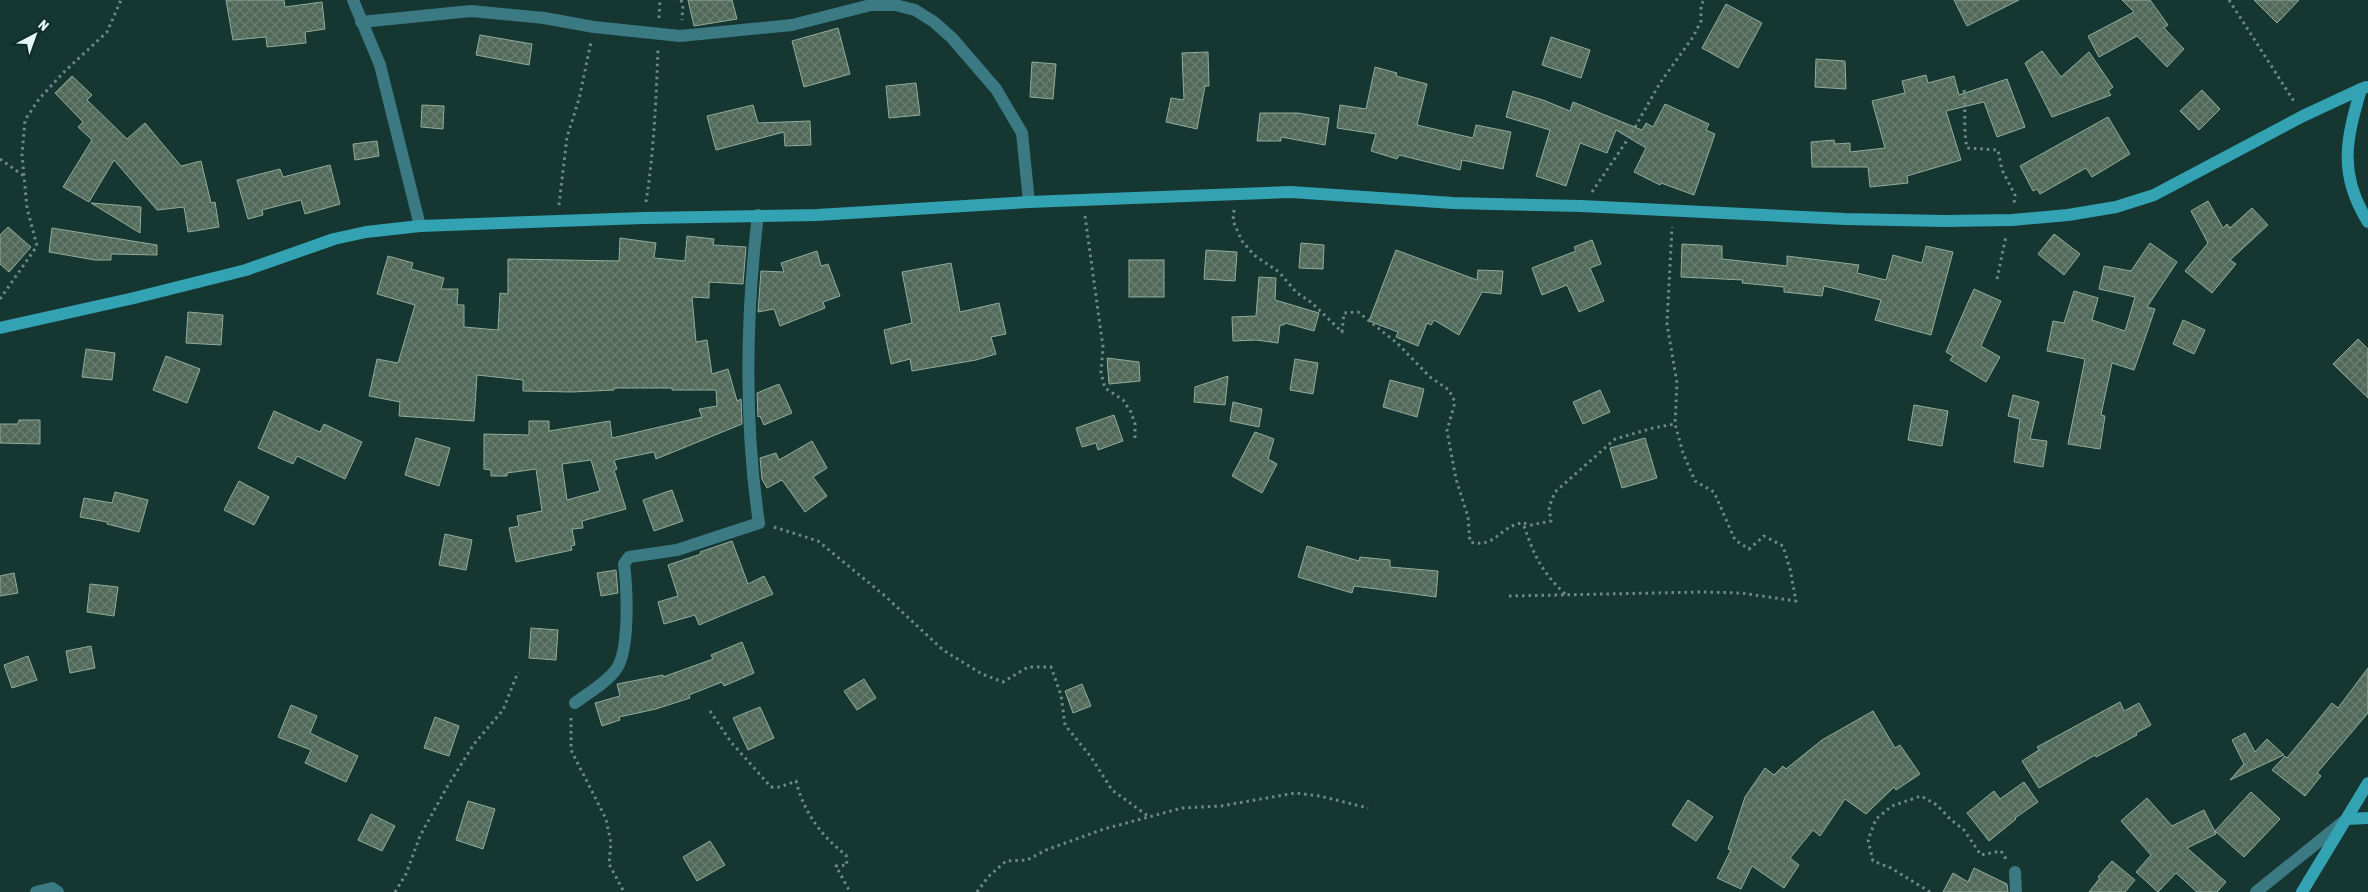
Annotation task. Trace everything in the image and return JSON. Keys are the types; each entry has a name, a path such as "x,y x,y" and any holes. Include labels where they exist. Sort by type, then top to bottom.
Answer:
{"street":[{"path":"353,0 380,64 420,226"},
{"path":"361,22 471,11 544,18 594,28 658,35 697,35 792,25 871,5 895,5 915,10 934,22 969,56 996,89 1015,118 1022,133 1029,202"},
{"path":"0,328 134,298 246,270 342,237 366,232 420,226 557,220 817,215 1029,202 1291,192 1453,203 1581,206 1845,219 2012,220 2068,215 2116,207 2154,195 2303,116 2365,87"},
{"path":"2365,87 2352,122 2346,152 2350,182 2360,209 2368,222"},
{"path":"575,703 617,668 624,644 626,584 624,564 629,557 676,550 759,523 752,477 749,376 750,279 758,215"},
{"path":"2302,892 2368,783"},
{"path":"2256,892 2347,819 2368,818"},
{"path":"2015,872 2016,892"},
{"path":"36,892 52,888 58,892"}],"path":[{"path":"0,299 37,246 27,208 24,177 22,155 25,120 39,99 64,72 107,32 120,0"},
{"path":"644,218 653,160 657,106 660,0"},
{"path":"1581,206 1630,136 1660,83 1693,37 1700,21 1701,5 1704,0"},
{"path":"2229,0 2303,116"},
{"path":"557,220 567,136 579,99 594,28"},
{"path":"1964,90 1966,111 1963,128 1967,148 1998,150 2002,170 2015,195 2012,220 1997,279"},
{"path":"0,160 24,177"},
{"path":"1234,194 1233,221 1242,241 1254,255 1279,272 1296,292 1319,309 1342,332 1344,313 1358,312 1397,343 1430,377 1449,390 1456,402 1447,431 1456,479 1468,517 1470,542 1480,544 1492,541 1512,524 1523,523 1531,525 1551,521 1550,507 1554,492 1614,439 1675,424"},
{"path":"1082,201 1101,324 1103,347 1101,373 1105,388 1123,400 1131,412 1136,424 1135,442"},
{"path":"1509,596 1704,592 1741,594 1796,601 1790,569 1783,546 1764,536 1749,548 1735,540 1714,492 1695,481 1683,453 1675,424 1677,384 1668,324 1672,210"},
{"path":"759,523 818,541 885,596 943,650 982,674 1004,682 1028,667 1051,667 1062,695 1065,725 1091,757 1112,790 1148,816"},
{"path":"1523,523 1537,561 1551,581 1566,594"},
{"path":"395,892 406,874 420,836 474,744 503,710 518,672"},
{"path":"575,703 570,725 571,750 606,819 611,843 609,864 624,892"},
{"path":"710,711 731,742 771,787 780,787 796,781 801,800 815,825 830,843 846,855 847,865 836,866 850,892"},
{"path":"977,892 988,877 1006,862 1027,860 1046,850 1104,829 1182,808 1221,806 1295,792 1368,808"},
{"path":"1930,892 1891,868 1873,861 1868,840 1876,819 1892,806 1921,796 1937,805 1964,830 1981,855 2001,851 2015,872"}],"building":[{"path":"226,0 284,0 285,7 322,2 325,29 305,32 306,43 267,47 266,37 233,40"},
{"path":"688,0 732,0 737,19 694,26"},
{"path":"1954,0 2019,0 1967,26"},
{"path":"2122,0 2150,0 2168,25 2164,28 2184,49 2167,67 2137,36 2099,57 2088,36 2134,12"},
{"path":"2254,0 2299,0 2277,23"},
{"path":"1726,4 1762,23 1738,68 1702,48"},
{"path":"838,28 850,74 804,87 792,41"},
{"path":"480,35 532,44 529,65 476,55"},
{"path":"1551,37 1590,50 1581,78 1542,65"},
{"path":"2042,51 2061,77 2089,52 2113,87 2108,91 2111,95 2052,117 2025,63"},
{"path":"1208,52 1209,86 1205,86 1197,129 1166,122 1171,98 1184,100 1182,53"},
{"path":"1816,59 1845,61 1846,89 1815,87"},
{"path":"1032,62 1056,64 1053,99 1030,97"},
{"path":"1375,67 1397,73 1396,76 1427,84 1417,125 1473,138 1476,125 1511,132 1503,169 1462,160 1460,170 1399,155 1397,159 1371,151 1376,134 1337,128 1340,105 1366,109"},
{"path":"1926,75 1928,83 1954,76 1959,95 2007,79 2025,127 1997,137 1984,102 1946,111 1961,160 1907,176 1908,183 1870,187 1868,167 1812,167 1811,142 1834,140 1835,144 1850,143 1850,152 1885,148 1872,101 1905,93 1902,81"},
{"path":"72,76 92,95 87,100 127,139 145,123 181,166 201,161 211,203 215,202 219,227 188,232 184,207 157,210 114,160 89,202 63,187 92,140 78,127 83,122 55,93"},
{"path":"916,83 920,115 889,118 886,86"},
{"path":"2202,90 2220,109 2199,130 2180,111"},
{"path":"1513,91 1570,111 1573,102 1642,130 1646,123 1653,127 1665,104 1709,124 1706,130 1715,134 1694,195 1661,183 1660,185 1634,172 1646,148 1616,130 1607,153 1580,143 1566,186 1536,176 1550,130 1506,117"},
{"path":"422,105 444,106 443,129 421,127"},
{"path":"753,105 758,123 810,121 811,145 785,146 784,132 716,150 707,116"},
{"path":"1260,113 1298,113 1329,118 1325,145 1281,137 1281,141 1257,141"},
{"path":"2108,117 2130,154 2092,177 2086,168 2040,194 2037,189 2033,191 2020,166"},
{"path":"377,141 379,156 355,160 353,144"},
{"path":"330,165 340,204 305,214 301,200 262,210 263,215 248,219 237,180 280,169 283,177"},
{"path":"2208,201 2223,228 2227,224 2230,228 2252,208 2268,225 2230,260 2236,264 2212,293 2185,271 2208,243 2191,211"},
{"path":"91,203 141,207 140,233"},
{"path":"8,227 31,247 9,272 0,264 0,235"},
{"path":"52,228 157,245 157,255 111,254 111,260 95,260 49,252"},
{"path":"2054,234 2080,254 2064,275 2038,254"},
{"path":"687,236 714,239 713,245 746,247 743,284 709,282 709,298 692,297 696,342 707,340 712,374 728,369 737,401 741,399 742,424 656,459 654,452 614,460 617,469 614,470 626,509 582,521 583,528 572,529 575,545 571,546 572,550 516,562 509,528 519,526 517,516 542,511 536,469 507,473 507,476 491,476 491,470 484,469 484,434 529,435 529,421 549,421 549,431 610,421 612,438 702,417 699,409 717,406 716,390 614,388 614,390 572,392 523,391 523,380 477,375 474,421 399,416 400,402 369,396 377,359 398,363 415,305 377,294 388,256 413,263 411,269 444,278 441,289 458,289 457,305 464,305 464,327 498,330 500,293 508,294 508,259 619,261 620,238 656,243 654,258 685,261","holes":["591,460 600,491 567,500 562,464"]},
{"path":"1592,240 1601,264 1590,268 1604,301 1579,312 1567,285 1542,295 1532,268 1576,251 1574,247"},
{"path":"1301,243 1324,245 1323,269 1299,268"},
{"path":"2150,243 2177,262 2147,307 2155,309 2134,370 2112,363 2101,415 2105,416 2100,449 2068,444 2085,359 2047,351 2053,321 2064,323 2074,291 2098,298 2092,320 2125,331 2135,297 2099,289 2104,266 2131,271"},
{"path":"1682,244 1722,246 1722,259 1787,266 1787,256 1859,265 1857,273 1886,280 1893,255 1922,263 1926,246 1953,252 1931,335 1875,320 1881,300 1824,286 1822,296 1784,292 1784,287 1742,283 1743,280 1681,277"},
{"path":"1206,250 1237,252 1235,281 1204,279"},
{"path":"1396,250 1477,280 1478,270 1503,271 1501,294 1482,292 1459,335 1434,320 1431,325 1427,323 1418,346 1396,337 1398,332 1369,321"},
{"path":"817,251 821,266 828,264 840,296 823,302 825,308 780,326 774,309 758,312 761,271 784,272 781,263"},
{"path":"1129,260 1164,260 1164,297 1129,297"},
{"path":"951,263 960,312 999,303 1006,334 991,337 996,354 976,360 912,371 910,359 891,364 884,330 912,323 902,272"},
{"path":"1259,277 1276,278 1275,300 1319,313 1314,331 1285,323 1280,325 1278,343 1256,340 1233,341 1232,317 1256,316"},
{"path":"1974,289 2001,301 1981,346 2000,357 1986,382 1950,360 1953,356 1946,352"},
{"path":"188,312 223,315 221,345 186,343"},
{"path":"2183,320 2205,330 2194,354 2173,344"},
{"path":"2358,339 2368,349 2368,398 2333,364"},
{"path":"86,349 115,353 112,380 82,377"},
{"path":"166,356 200,369 187,403 153,390"},
{"path":"1107,358 1139,362 1140,381 1109,384"},
{"path":"1295,359 1318,363 1313,394 1290,390"},
{"path":"1228,376 1225,405 1194,402 1195,387"},
{"path":"1390,380 1424,389 1417,417 1383,407"},
{"path":"779,384 792,413 764,425 760,416 758,417 757,393"},
{"path":"1600,390 1610,412 1583,424 1573,402"},
{"path":"2013,395 2039,402 2030,439 2047,441 2043,467 2014,462 2020,419 2008,416"},
{"path":"1233,402 1262,409 1259,427 1230,421"},
{"path":"1914,405 1948,411 1942,446 1908,440"},
{"path":"274,411 320,432 324,424 362,442 345,479 297,456 293,464 258,448"},
{"path":"1114,415 1123,441 1098,450 1096,443 1082,447 1076,428"},
{"path":"19,420 40,420 40,444 0,443 0,424 18,424"},
{"path":"1255,432 1274,439 1268,459 1277,464 1262,493 1232,476"},
{"path":"416,438 450,448 439,486 405,475"},
{"path":"1645,438 1657,478 1622,488 1610,448"},
{"path":"812,441 827,468 813,477 827,496 805,512 782,480 767,488 762,479 760,458 776,453 779,460"},
{"path":"239,481 269,497 254,525 224,510"},
{"path":"672,490 683,521 654,531 643,500"},
{"path":"115,492 148,500 139,532 107,524 107,522 80,517 84,498 112,503"},
{"path":"445,534 472,540 466,570 439,565"},
{"path":"732,541 748,584 764,576 773,594 699,625 695,615 664,624 658,602 678,596 668,565"},
{"path":"1307,546 1359,561 1360,557 1390,560 1390,567 1438,571 1436,597 1354,586 1352,593 1298,577"},
{"path":"616,570 618,593 601,596 597,573"},
{"path":"14,573 18,593 0,596 0,576"},
{"path":"90,584 118,587 114,616 87,612"},
{"path":"531,628 558,630 556,660 529,658"},
{"path":"742,642 754,673 724,686 722,682 689,695 690,698 656,709 619,717 620,720 602,726 595,703 620,696 617,684 663,675 663,677 713,659 711,655"},
{"path":"91,646 95,668 70,673 66,651"},
{"path":"28,656 37,680 12,688 4,665"},
{"path":"2368,668 2368,713 2317,773 2321,776 2305,796 2272,770 2285,756 2287,758 2332,703 2338,708"},
{"path":"864,679 876,698 857,710 844,691"},
{"path":"1082,684 1091,706 1073,713 1065,691"},
{"path":"2120,702 2124,711 2139,703 2151,725 2136,733 2137,735 2096,757 2095,755 2039,788 2022,761 2039,750 2037,747"},
{"path":"291,705 317,716 310,733 358,756 346,782 305,763 311,750 278,737"},
{"path":"760,707 774,738 748,750 733,718"},
{"path":"1873,711 1895,748 1900,745 1920,774 1896,790 1894,787 1866,814 1845,799 1820,836 1813,830 1790,858 1799,865 1784,888 1752,866 1741,889 1717,878 1731,850 1728,849 1745,797 1765,768 1774,775 1783,766 1786,769 1822,740"},
{"path":"435,717 459,726 449,756 424,748"},
{"path":"2245,733 2255,752 2267,739 2284,755 2230,780 2244,764 2232,740"},
{"path":"2024,782 2038,802 2015,818 1989,841 1967,813 1994,791 2000,799"},
{"path":"2251,792 2280,819 2244,857 2215,831"},
{"path":"2147,798 2172,826 2204,810 2216,834 2187,848 2226,882 2217,892 2197,892 2176,873 2158,892 2136,872 2151,855 2121,821"},
{"path":"1688,800 1713,817 1696,841 1672,825"},
{"path":"468,801 495,809 483,849 456,840"},
{"path":"371,814 395,826 382,851 358,840"},
{"path":"710,841 725,865 697,881 683,857"},
{"path":"2112,861 2135,880 2125,892 2089,892 2100,878 2098,877"},
{"path":"1974,868 2007,884 2008,892 1943,892 1953,873 1968,882"}]}
